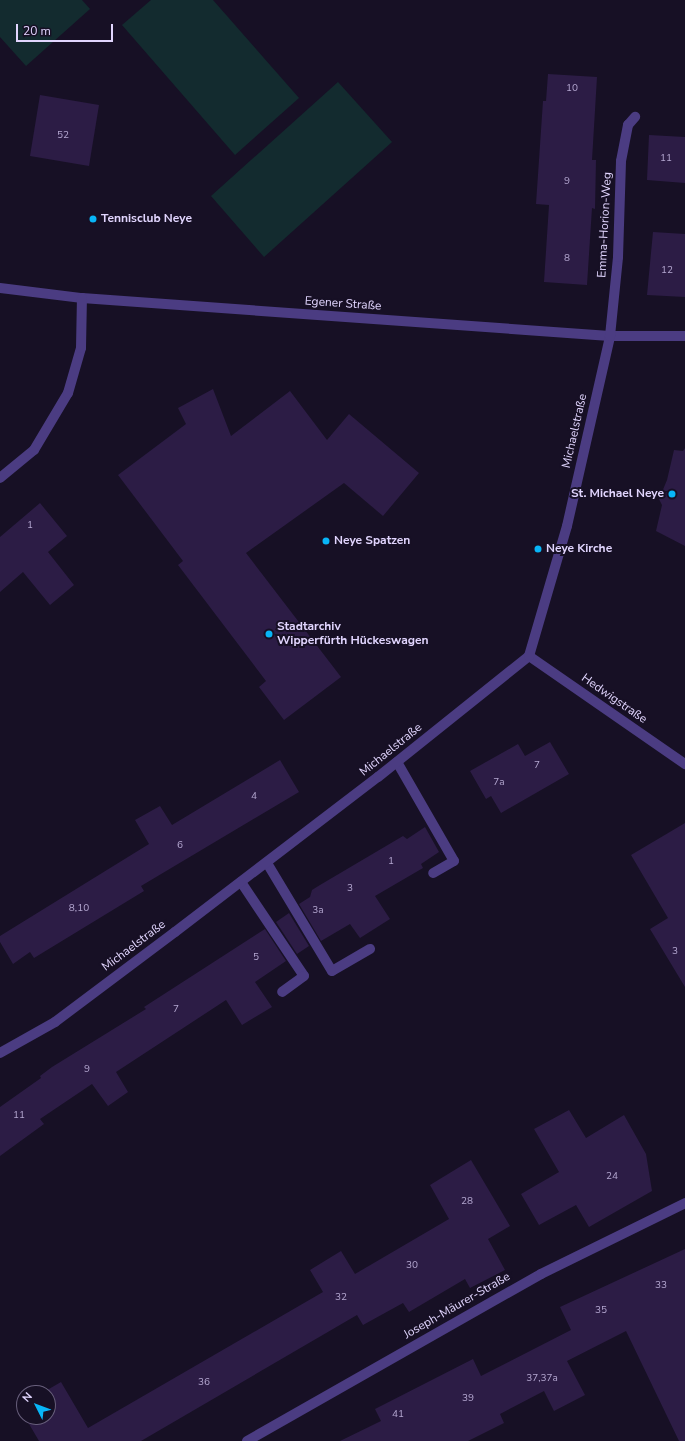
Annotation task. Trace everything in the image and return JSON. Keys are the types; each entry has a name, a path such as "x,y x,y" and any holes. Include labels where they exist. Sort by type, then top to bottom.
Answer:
{"street":[{"name":"Emma-Horion-Weg","path":"610,336 618,257 620,160 628,125 635,117"},
{"name":"Egener Straße","path":"0,288 82,298 610,336 685,336"},
{"path":"0,478 34,450 68,393 81,348 82,298"},
{"name":"Michaelstraße","path":"0,1053 55,1022 267,863 397,762 529,656 566,526 610,336"},
{"name":"Hedwigstraße","path":"529,656 685,764"},
{"path":"397,762 454,861 433,873"},
{"path":"267,863 332,971 370,949"},
{"path":"241,882 304,976 282,992"},
{"name":"Joseph-Mäurer-Straße","path":"247,1441 541,1274 685,1203"}],"green space":[{"path":"0,0 82,0 90,9 26,66 0,37"},
{"path":"151,0 213,0 299,98 235,155 122,25"},
{"path":"338,82 392,142 264,257 211,196"}],"building":[{"path":"548,74 597,77 592,160 596,160 595,209 592,208 587,285 544,282 549,205 536,204 543,101 546,101"},
{"path":"40,95 99,105 89,166 30,156"},
{"path":"649,135 685,137 685,183 647,180"},
{"path":"653,232 685,234 685,297 647,295"},
{"path":"213,389 231,436 290,391 327,440 349,414 419,473 383,516 344,483 246,553 341,677 284,720 259,687 266,681 178,565 183,561 118,475 186,424 178,408"},
{"name":"St. Michael Neye","path":"685,448 685,546 656,531 662,505 659,499 667,480 674,450 683,451"},
{"path":"40,503 67,536 48,552 74,585 50,605 23,572 0,592 0,537"},
{"path":"550,742 569,774 501,813 491,796 486,799 470,771 518,744 525,756"},
{"path":"280,760 299,792 141,886 144,891 34,958 30,952 13,964 0,942 0,936 149,844 135,820 160,806 172,825"},
{"path":"685,823 685,987 650,929 668,918 631,855"},
{"path":"425,827 439,852 421,864 423,868 375,896 390,919 360,938 350,924 321,941 299,904 310,897 312,890 320,885 403,836 407,839"},
{"path":"289,913 309,946 297,954 276,922"},
{"path":"265,929 286,961 255,982 272,1007 242,1025 226,1000 116,1072 128,1092 108,1106 92,1084 40,1119 44,1124 0,1156 0,1107 41,1078 40,1076 52,1067 146,1009 144,1007"},
{"path":"569,1110 586,1138 624,1115 646,1154 652,1191 589,1227 576,1205 539,1225 521,1194 559,1172 534,1129"},
{"path":"471,1160 510,1226 488,1239 505,1270 470,1288 465,1279 409,1312 403,1303 363,1325 357,1315 141,1441 39,1441 30,1425 56,1425 56,1385 61,1382 88,1428 323,1292 310,1270 341,1251 355,1274 449,1219 430,1185"},
{"path":"685,1249 685,1441 679,1441 626,1331 567,1361 585,1395 554,1411 544,1391 500,1414 504,1423 468,1441 340,1441 381,1421 375,1409 473,1359 481,1376 571,1330 560,1307"}],"place":[{"name":"Tennisclub Neye","path":"93,219"},
{"name":"St. Michael Neye","path":"672,494"},
{"name":"Neye Spatzen","path":"326,541"},
{"name":"Neye Kirche","path":"538,549"},
{"name":"Stadtarchiv Wipperfürth Hückeswagen","path":"269,634"}]}
